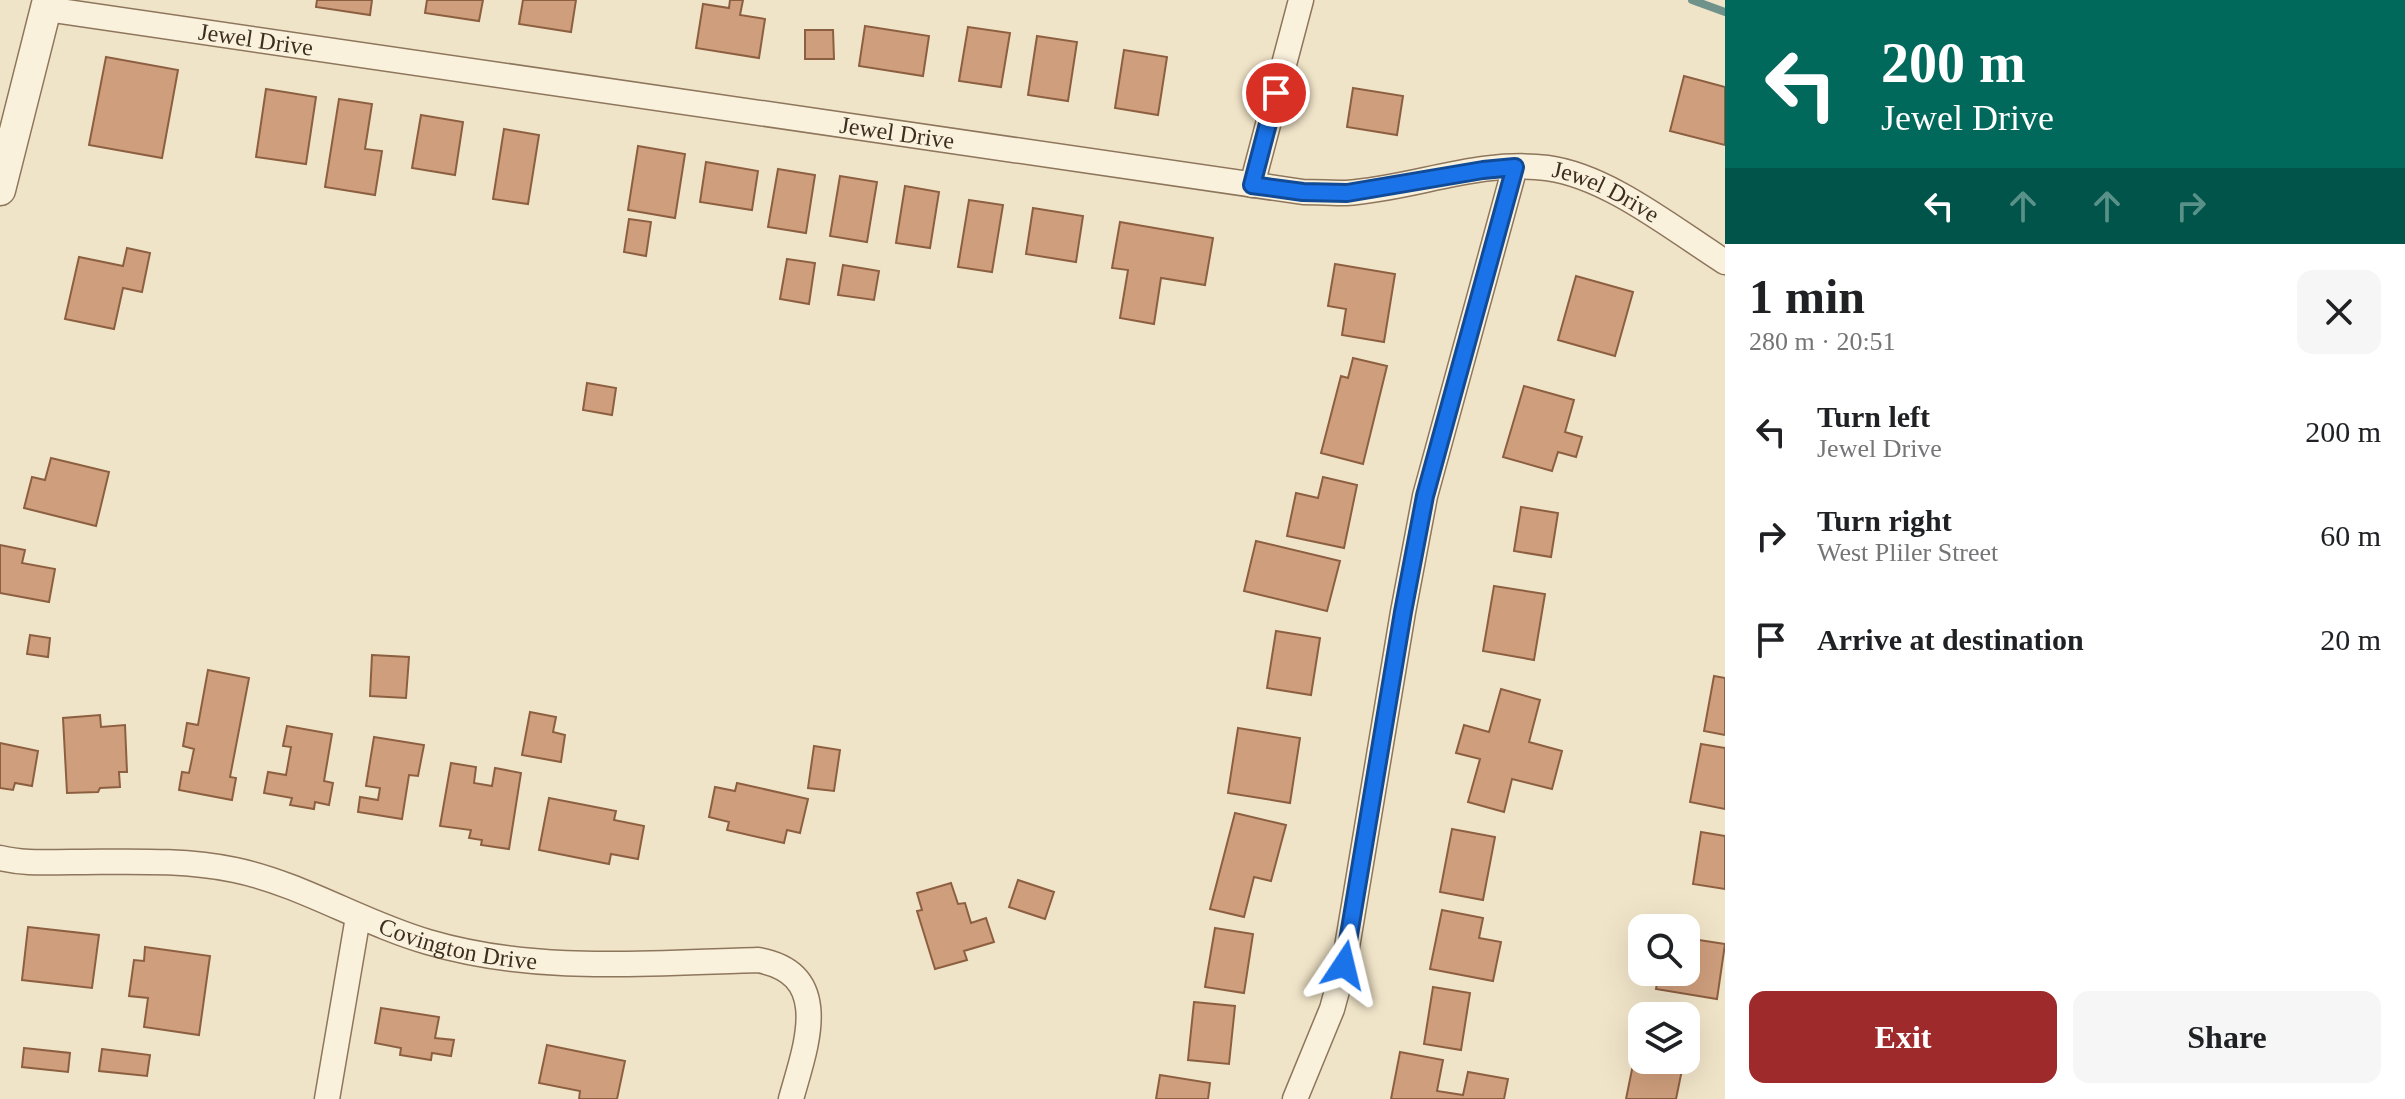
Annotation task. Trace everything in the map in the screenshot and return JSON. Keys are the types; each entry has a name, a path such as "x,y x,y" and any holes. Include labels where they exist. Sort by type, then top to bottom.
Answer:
{"street":[{"path":"1252,185 1301,0"},
{"path":"0,190 47,4"},
{"name":"Jewel Drive","path":"47,4 1303,192 1347,193 1483,170 1548,168 1587,179 1626,199 1725,262"},
{"path":"1295,1099 1332,1009 1344,965 1425,496 1515,167"},
{"name":"Covington Drive","path":"0,858 26,862 178,863 234,870 289,886 358,917 428,942 531,962 590,966 758,960 774,963 789,972 800,985 807,997 810,1014 807,1044 791,1099"},
{"path":"327,1099 358,917"}],"building":[{"path":"317,0 372,0 370,15 316,7"},
{"path":"427,0 483,0 479,21 425,13"},
{"path":"523,0 576,0 571,32 519,24"},
{"path":"730,0 743,0 740,15 765,19 759,58 696,48 703,4 729,8"},
{"path":"865,26 929,36 923,76 859,66"},
{"path":"968,27 1010,33 1001,87 959,81"},
{"path":"805,30 833,30 834,59 805,59"},
{"path":"1037,36 1077,42 1068,101 1028,95"},
{"path":"1124,50 1167,57 1158,115 1115,108"},
{"path":"106,57 178,70 162,158 89,145"},
{"path":"1684,76 1725,87 1725,145 1670,131"},
{"path":"1353,88 1403,96 1397,135 1347,127"},
{"path":"266,89 316,97 306,164 256,157"},
{"path":"339,99 372,104 365,149 382,151 375,195 325,187"},
{"path":"421,115 463,122 455,175 412,168"},
{"path":"504,129 539,135 528,204 493,199"},
{"path":"638,146 685,154 675,218 628,210"},
{"path":"706,162 758,171 752,210 700,202"},
{"path":"778,169 815,175 806,233 768,227"},
{"path":"840,176 877,182 867,242 830,236"},
{"path":"905,186 939,192 930,248 896,243"},
{"path":"969,200 1003,205 992,272 958,267"},
{"path":"1033,208 1083,216 1076,262 1026,254"},
{"path":"629,219 651,222 646,256 624,252"},
{"path":"1120,222 1213,238 1205,285 1161,278 1154,324 1120,318 1128,270 1112,268"},
{"path":"127,248 150,253 142,292 123,288 114,329 65,319 79,257 123,266"},
{"path":"787,259 815,263 809,304 780,299"},
{"path":"1335,264 1395,274 1384,342 1342,335 1346,309 1328,306"},
{"path":"843,265 879,271 874,300 838,295"},
{"path":"1576,276 1633,292 1615,356 1558,340"},
{"path":"1353,358 1387,366 1363,464 1321,453 1341,376 1348,378"},
{"path":"587,383 616,388 612,415 583,410"},
{"path":"1524,386 1574,400 1565,432 1582,437 1576,457 1558,452 1552,471 1503,457"},
{"path":"51,458 109,472 96,526 24,508 32,477 45,480"},
{"path":"1323,477 1357,485 1344,548 1287,536 1296,493 1318,498"},
{"path":"1521,507 1558,513 1551,557 1514,551"},
{"path":"1256,541 1340,561 1327,611 1244,591"},
{"path":"0,545 25,550 22,563 55,569 49,602 0,593"},
{"path":"1494,586 1545,594 1534,660 1483,651"},
{"path":"1276,631 1320,638 1311,695 1267,688"},
{"path":"30,635 50,638 48,657 27,654"},
{"path":"372,655 409,657 406,698 370,696"},
{"path":"208,670 249,678 230,777 236,778 232,800 179,790 182,772 189,773 194,749 183,746 187,723 198,725"},
{"path":"1714,676 1725,678 1725,735 1704,731"},
{"path":"1501,689 1540,700 1529,742 1562,751 1552,789 1512,779 1504,812 1468,802 1480,759 1456,753 1464,725 1489,732"},
{"path":"530,712 556,717 553,732 565,735 561,762 522,755"},
{"path":"100,715 101,727 125,725 127,772 119,772 120,787 100,788 98,792 67,793 63,718"},
{"path":"287,726 332,734 324,781 333,783 329,805 315,802 314,809 290,805 292,798 264,793 268,772 286,775 291,747 283,746"},
{"path":"1238,728 1300,738 1290,803 1228,793"},
{"path":"374,737 424,745 418,776 409,775 402,819 358,812 360,797 378,800 380,788 366,786"},
{"path":"0,743 38,751 32,786 15,783 13,790 0,788"},
{"path":"1701,744 1725,748 1725,809 1690,802"},
{"path":"814,746 840,750 834,791 808,788"},
{"path":"451,763 476,767 474,783 492,786 495,768 521,773 509,849 481,845 482,840 469,838 471,830 440,826"},
{"path":"737,783 808,799 800,833 787,830 784,843 727,830 729,822 709,817 715,787 735,791"},
{"path":"549,798 616,811 614,820 644,826 638,859 611,854 609,864 539,850"},
{"path":"1235,813 1286,825 1271,881 1254,877 1244,917 1210,909"},
{"path":"1452,829 1495,837 1483,900 1440,892"},
{"path":"1701,832 1725,836 1725,889 1693,884"},
{"path":"1018,880 1054,892 1045,919 1009,907"},
{"path":"951,883 958,904 965,903 971,923 986,918 994,942 964,951 967,960 935,969 917,911 922,910 917,893"},
{"path":"1442,910 1483,918 1479,938 1501,942 1493,981 1430,969"},
{"path":"28,927 99,935 92,988 22,980"},
{"path":"1215,928 1253,934 1244,993 1205,987"},
{"path":"1700,940 1725,944 1717,999 1656,989 1657,986 1700,986"},
{"path":"145,947 210,956 199,1035 144,1027 148,998 129,996 134,960 144,961"},
{"path":"1433,987 1470,993 1461,1050 1424,1044"},
{"path":"1194,1002 1235,1006 1229,1064 1188,1060"},
{"path":"381,1008 439,1017 435,1038 454,1040 451,1056 432,1053 431,1060 400,1055 401,1048 375,1043"},
{"path":"547,1045 625,1061 617,1099 579,1099 580,1091 539,1083"},
{"path":"24,1048 70,1053 68,1072 22,1067"},
{"path":"102,1049 150,1055 147,1076 99,1071"},
{"path":"1400,1052 1443,1060 1437,1091 1463,1095 1468,1072 1508,1079 1504,1099 1391,1099"},
{"path":"1631,1074 1681,1074 1676,1099 1626,1099"},
{"path":"1160,1075 1210,1083 1208,1099 1156,1099"}],"waterway":[{"path":"1692,0 1725,12"}],"route":[{"path":"1276,93 1252,185 1303,192 1347,193 1515,167 1425,496 1344,965"}]}
